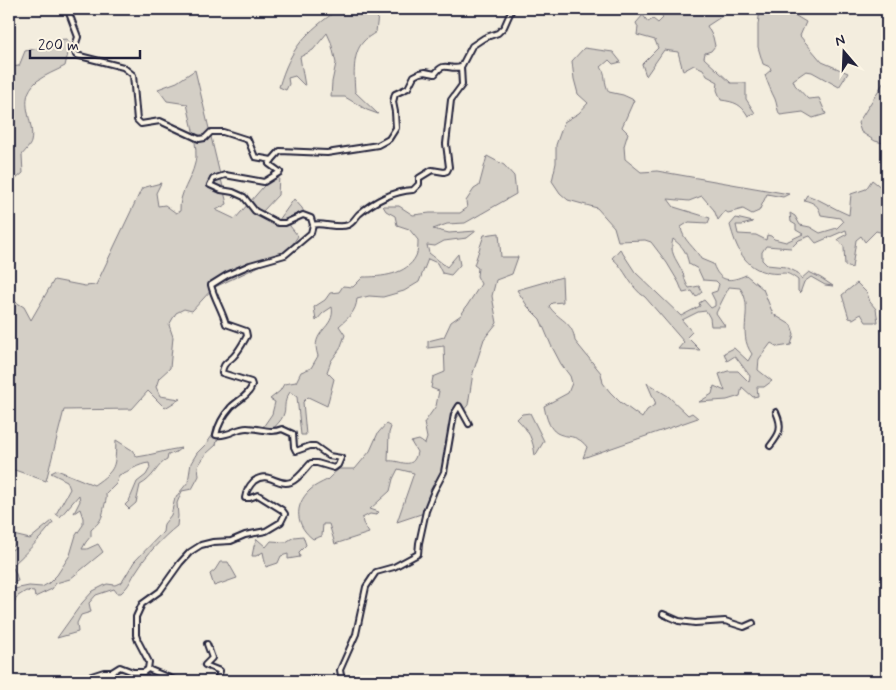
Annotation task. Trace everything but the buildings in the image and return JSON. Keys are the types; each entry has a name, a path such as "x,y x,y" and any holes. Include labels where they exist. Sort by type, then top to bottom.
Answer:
{"street":[{"path":"70,9 69,13 78,37 74,49 76,55 123,67 133,74 137,120 141,124 160,121 199,139 205,138 211,132 223,132 248,140 255,157 272,160"},
{"path":"313,225 345,226 384,198 403,191 413,190 418,184 419,178 432,170 447,171 449,167 446,144 451,100 462,85 461,67 472,46 484,38 498,33 504,27 512,9"},
{"path":"148,669 149,662 136,635 136,617 142,604 160,591 180,563 200,545 213,542 231,542 245,535 266,531 284,518 285,514 282,510 264,498 258,495 245,498 250,484 259,477 266,477 284,483 291,482 311,463 334,468 338,465 341,458 328,456 315,446 296,450 293,434 282,429 274,433 246,428 227,435 216,435 217,427 232,406 238,403 252,385 251,382 222,372 227,360 233,357 247,336 246,331 226,324 222,309 213,293 211,285 227,275 250,265 284,255 311,233 313,225 311,218 303,215 285,223 278,223 255,211 244,197 210,185 212,179 226,175 264,182 280,172 269,164 280,151 327,153 378,145 389,139 396,128 393,102 395,94 408,88 414,76 425,72 435,74 441,67 446,66 456,69 461,67"},
{"path":"342,681 340,670 356,634 366,587 376,572 394,567 408,559 414,558 418,554 426,511 444,472 454,414 459,406 469,424"},
{"path":"770,446 780,432 781,425 776,412"},
{"path":"662,614 679,621 696,623 725,621 744,626 753,623"},
{"path":"207,644 212,658 205,665 220,671 217,681"},
{"path":"76,681 104,672 112,672 120,667 133,672 144,672 148,669"},
{"path":"148,669 177,681"},
{"path":"308,681 313,678 320,681"}],"shaded area":[{"path":"339,9 369,9 378,15 376,32 359,47 355,59 354,73 355,92 378,114 345,97 331,97 336,63 327,33 313,50 300,57 305,86 295,76 288,78 289,84 286,90 279,87 294,51 308,34"},
{"path":"662,9 733,9 707,26 715,46 711,51 705,53 704,58 731,83 746,83 746,99 755,113 748,116 737,104 721,100 717,90 718,82 707,76 703,69 694,65 683,71 678,52 664,50 646,76 642,64 658,48 655,40 637,35 638,27 636,23 643,15 648,22 653,19 658,23 663,18 660,13"},
{"path":"760,9 791,9 791,13 806,22 800,36 822,62 848,73 839,87 812,72 806,71 793,80 795,85 808,99 819,98 826,114 813,118 803,112 780,115 765,75 771,70 770,67 763,64 758,47"},
{"path":"67,39 70,45 65,66 37,81 27,96 32,134 31,142 22,155 23,173 9,185 9,67 19,66 25,51 47,46 54,40"},
{"path":"584,48 613,52 621,62 613,64 609,60 601,67 609,92 634,100 622,127 628,133 624,146 625,159 641,172 657,171 789,194 783,197 767,194 759,211 752,214 743,209 728,213 725,211 718,220 714,210 702,196 689,201 668,199 674,207 710,218 708,223 689,222 681,227 686,240 701,259 713,264 722,278 730,280 746,275 763,289 773,314 791,325 794,334 791,345 778,347 771,343 759,359 758,370 772,381 764,387 757,387 758,396 753,397 742,387 740,396 727,400 699,402 712,394 714,386 725,391 719,374 728,371 738,371 749,382 750,376 735,356 727,361 724,353 734,348 748,361 752,354 745,337 746,304 740,288 729,287 716,313 725,326 711,326 710,318 706,311 698,312 682,320 692,332 687,337 700,350 678,349 684,342 645,297 635,289 621,267 612,258 620,249 635,272 681,316 700,306 699,303 704,300 711,308 715,306 711,293 717,291 719,284 716,281 703,280 698,269 689,264 684,250 673,239 672,252 687,285 689,288 699,286 702,292 696,297 692,291 683,293 667,263 651,242 645,240 618,241 614,227 597,208 568,200 560,193 552,181 556,163 556,145 564,122 579,113 588,103 578,94 572,61"},
{"path":"195,70 227,204 216,210 235,219 270,179 279,176 278,195 263,211 279,220 294,199 302,208 306,217 290,220 290,226 298,236 287,253 213,288 192,311 184,309 176,313 169,325 173,337 170,368 159,378 156,387 160,396 180,399 165,408 148,391 132,409 64,410 46,481 9,468 9,298 24,307 31,320 54,280 85,286 96,285 142,188 161,183 156,193 158,206 165,205 176,213 180,211 181,198 195,163 194,134 187,104 167,101 158,89 177,82"},
{"path":"887,77 887,144 875,141 861,132 858,123"},
{"path":"487,156 504,165 514,176 516,194 465,223 447,224 433,229 449,233 476,231 467,238 444,241 435,246 427,245 429,253 447,267 458,254 460,265 451,275 442,273 437,263 428,259 419,282 404,291 383,297 369,296 357,299 353,311 339,326 345,335 340,349 331,361 327,372 334,379 327,406 308,397 303,402 306,435 301,435 297,397 290,392 280,421 273,429 263,427 272,414 275,402 270,399 280,391 284,384 296,382 301,372 311,368 318,356 317,340 330,320 332,307 316,321 314,307 325,300 330,293 339,292 343,286 353,287 363,277 393,274 400,271 412,262 416,256 418,240 409,229 397,225 395,216 386,211 383,206 399,206 413,215 460,213 467,208 466,201 474,189 479,186"},
{"path":"872,180 887,192 887,203 880,209 887,217 887,234 876,231 865,242 861,236 856,240 852,268 845,266 844,247 838,239 847,234 846,230 816,243 810,236 799,240 791,248 766,246 762,252 762,260 767,265 786,267 798,273 801,279 809,272 833,286 825,285 811,277 804,282 800,293 798,291 798,280 787,273 761,271 748,262 738,249 730,225 736,218 753,222 736,225 738,234 756,235 766,240 767,235 786,242 803,234 796,230 796,225 791,222 790,213 795,216 800,225 810,227 820,233 837,228 843,222 840,218 821,215 816,205 804,200 807,195 849,215 851,194 866,189"},
{"path":"499,233 501,257 518,257 512,274 496,280 492,296 497,323 484,339 473,373 468,405 450,426 442,471 432,489 424,513 397,522 414,473 398,469 390,491 370,509 379,512 376,515 370,514 362,518 369,533 335,544 329,524 323,524 322,536 313,539 307,534 300,522 299,509 305,496 339,469 355,469 370,451 378,433 386,424 391,427 388,461 412,462 417,452 411,442 419,440 425,444 427,438 424,423 436,406 439,391 431,388 433,377 445,372 444,346 428,348 428,341 444,337 451,322 461,315 481,284 477,276 478,268 474,265 484,235"},
{"path":"562,277 563,302 552,303 549,306 571,329 575,341 601,373 603,383 610,392 642,418 647,410 656,404 647,383 668,396 688,415 692,413 698,418 583,458 587,447 581,441 557,433 552,428 547,420 544,406 568,393 572,383 570,376 551,345 540,319 528,307 517,290"},
{"path":"857,283 867,293 870,302 876,309 878,322 866,322 861,314 853,319 849,318 842,295"},
{"path":"530,413 544,441 535,456 530,436 517,419 522,414"},
{"path":"221,430 216,445 206,454 198,466 199,476 192,489 182,491 177,503 177,526 150,552 121,593 117,593 114,589 96,595 89,603 91,612 81,615 77,623 78,632 57,638 93,591 107,584 115,585 122,582 134,562 163,532 164,524 171,515 175,498 188,482 191,463 214,433"},
{"path":"116,440 132,450 137,457 181,448 168,455 167,460 149,479 140,485 136,503 129,509 125,505 129,501 137,482 146,475 150,468 149,463 119,475 116,484 106,494 99,522 91,530 91,536 82,549 98,544 103,552 70,579 56,583 52,589 35,597 34,592 26,591 18,596 9,610 9,590 29,586 42,587 57,575 70,555 76,535 83,525 80,509 74,513 80,501 79,495 60,517 56,514 70,489 67,481 51,473 57,470 94,485 107,475 113,467"},
{"path":"52,521 53,523 12,566 18,581 12,583 9,574 9,551 15,548 9,543 9,534 30,539"},
{"path":"303,536 306,545 299,552 300,557 288,559 288,554 281,556 278,563 266,567 263,552 252,556 257,539 266,547 271,541 286,542 294,537"},
{"path":"220,562 228,562 237,578 214,586 210,574"}]}
